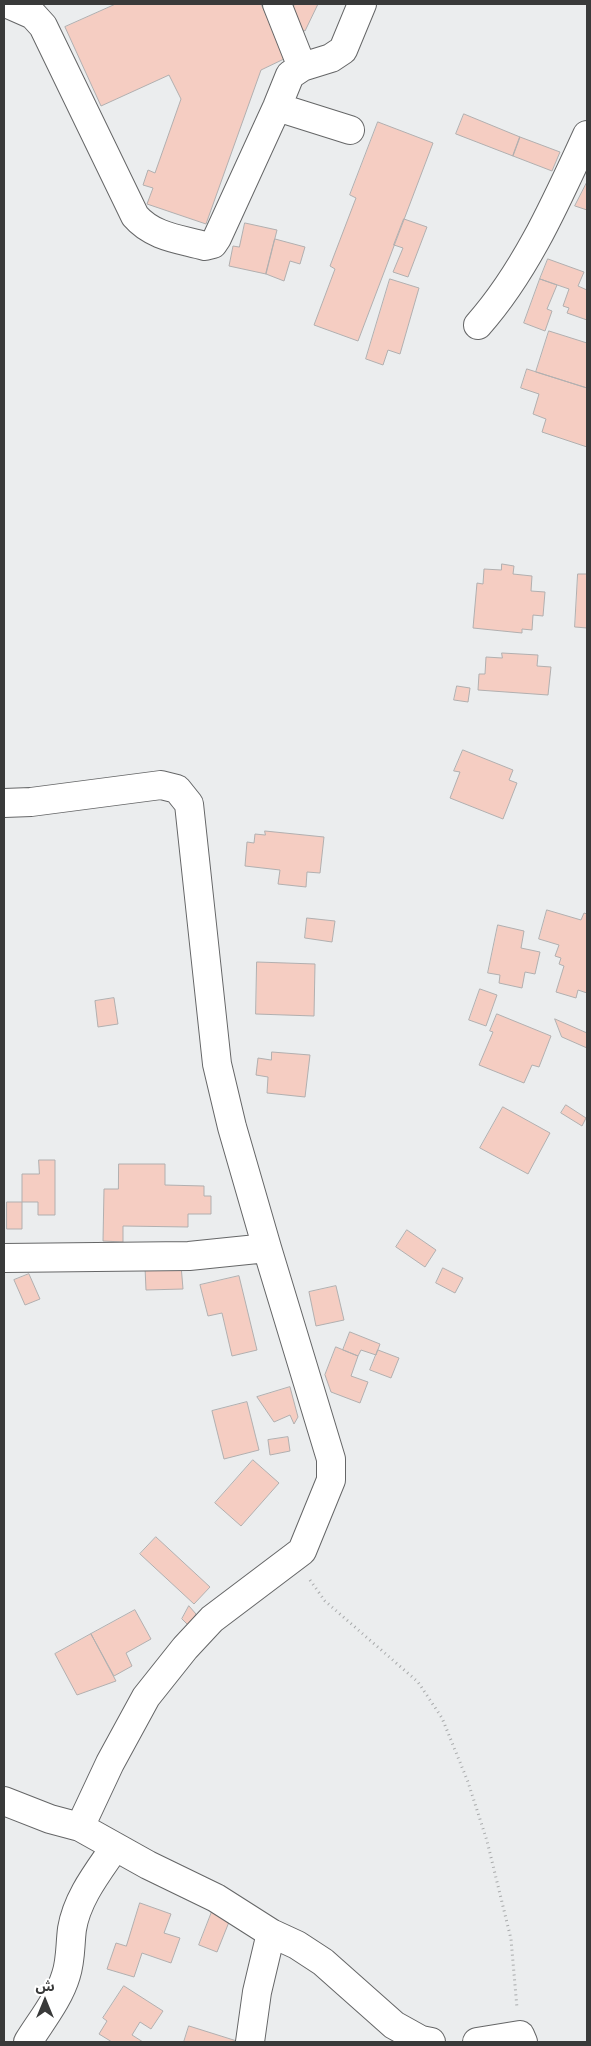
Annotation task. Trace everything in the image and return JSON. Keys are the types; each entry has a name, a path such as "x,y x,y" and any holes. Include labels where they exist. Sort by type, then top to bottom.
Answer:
{"street":[{"path":"8,4 33,15 43,26 135,216 144,226 154,232 205,246 213,244 290,75 302,67 331,58 343,50 362,4"},
{"path":"277,4 302,67"},
{"path":"277,107 350,130"},
{"path":"478,325 505,292 570,174 587,135"},
{"path":"4,803 31,802 161,785 177,789 189,804 217,1064 232,1127 267,1248 332,1459 331,1480 302,1550 212,1618 185,1648 146,1697 110,1763 80,1827"},
{"path":"4,1258 189,1256 267,1248"},
{"path":"4,1801 50,1819 80,1827 115,1847 216,1898 271,1933 297,1945 323,1962 394,2025 421,2040 432,2042"},
{"path":"28,2042 61,1989 66,1976 70,1960 72,1928 87,1888 115,1847"},
{"path":"250,2042 257,1992 271,1933"},
{"path":"476,2042 521,2039"}],"path":[{"path":"302,1550 306,1574 325,1601 418,1682 442,1718 468,1782 487,1841 509,1930 521,2039"}],"building":[{"path":"116,4 261,4 286,58 261,70 206,224 147,204 153,188 143,185 148,170 155,173 181,99 169,75 101,106 65,27"},
{"path":"295,4 318,4 305,31 286,22"},
{"path":"464,114 520,137 513,156 456,134"},
{"path":"378,122 433,143 358,341 314,325 335,269 330,266 356,198 350,195"},
{"path":"520,137 560,152 552,171 513,156"},
{"path":"587,182 587,210 575,206"},
{"path":"404,219 427,227 408,277 393,272 403,248 394,245"},
{"path":"245,223 277,230 266,274 229,266 233,246 239,247"},
{"path":"275,239 305,247 300,264 290,261 284,281 266,274"},
{"path":"548,259 584,272 578,286 587,290 587,320 567,313 569,308 563,306 569,289 540,279"},
{"path":"390,279 419,288 400,354 388,350 383,365 366,359"},
{"path":"540,279 557,285 547,309 552,311 545,331 524,323"},
{"path":"549,331 587,343 587,388 536,372"},
{"path":"527,369 587,388 587,447 542,432 546,419 533,414 539,394 521,388"},
{"path":"502,564 514,566 513,574 532,576 531,591 545,592 543,616 533,615 532,630 522,629 522,633 473,628 477,583 483,584 484,569 501,570"},
{"path":"578,574 587,574 587,628 575,627"},
{"path":"502,653 538,655 537,666 551,667 548,695 478,690 479,674 485,674 486,657 502,658"},
{"path":"457,686 470,688 468,702 454,700"},
{"path":"463,750 513,770 509,780 517,783 503,819 450,798 460,772 454,771"},
{"path":"265,831 324,837 320,873 307,872 306,887 278,884 280,870 245,866 247,842 254,843 255,834 265,835"},
{"path":"547,910 581,920 584,913 587,914 587,993 578,990 576,998 556,992 564,966 559,964 561,958 555,956 559,945 539,939"},
{"path":"307,918 335,921 332,942 305,938"},
{"path":"498,925 524,931 521,948 540,952 535,974 525,972 522,988 499,983 500,975 488,973"},
{"path":"257,962 315,964 314,1016 256,1014"},
{"path":"480,989 497,995 486,1026 469,1020"},
{"path":"114,998 118,1024 98,1027 95,1001"},
{"path":"497,1014 551,1036 539,1067 532,1065 524,1083 479,1065 493,1032 490,1031"},
{"path":"555,1019 587,1033 587,1048 562,1037"},
{"path":"272,1052 310,1055 305,1097 267,1093 268,1077 256,1075 258,1058 271,1060"},
{"path":"566,1105 586,1118 582,1126 561,1113"},
{"path":"503,1107 550,1133 528,1174 480,1148"},
{"path":"39,1160 55,1160 55,1215 38,1215 38,1202 22,1202 22,1174 39,1174"},
{"path":"119,1164 165,1164 165,1185 204,1186 204,1196 211,1196 211,1214 188,1214 188,1227 123,1226 123,1242 103,1241 104,1189 118,1189"},
{"path":"7,1202 22,1202 22,1229 7,1229"},
{"path":"407,1230 436,1250 425,1267 396,1247"},
{"path":"181,1265 183,1289 146,1290 145,1267"},
{"path":"443,1268 463,1278 455,1293 436,1283"},
{"path":"29,1274 40,1299 25,1305 14,1280"},
{"path":"239,1276 257,1350 232,1356 222,1313 208,1316 200,1285"},
{"path":"336,1286 344,1320 316,1326 309,1292"},
{"path":"350,1332 380,1344 376,1355 361,1350 358,1356 343,1350"},
{"path":"336,1347 358,1356 351,1376 368,1382 360,1403 331,1392 325,1375"},
{"path":"378,1350 399,1358 391,1378 370,1370"},
{"path":"290,1387 298,1417 294,1424 290,1415 274,1422 257,1397"},
{"path":"247,1402 259,1450 224,1459 212,1411"},
{"path":"288,1437 290,1451 270,1455 268,1440"},
{"path":"253,1460 279,1483 241,1526 215,1503"},
{"path":"156,1537 210,1587 194,1604 140,1554"},
{"path":"189,1606 196,1614 190,1627 182,1619"},
{"path":"135,1610 151,1639 126,1653 132,1666 114,1676 91,1634"},
{"path":"91,1634 116,1681 77,1695 55,1654"},
{"path":"140,1903 171,1914 164,1933 180,1938 171,1963 142,1953 134,1977 107,1969 116,1943 126,1946"},
{"path":"215,1904 233,1912 217,1952 199,1945"},
{"path":"124,1986 163,2011 151,2029 140,2022 132,2035 143,2042 112,2042 99,2034 107,2021 103,2018"},
{"path":"189,2026 240,2042 184,2042"}]}
